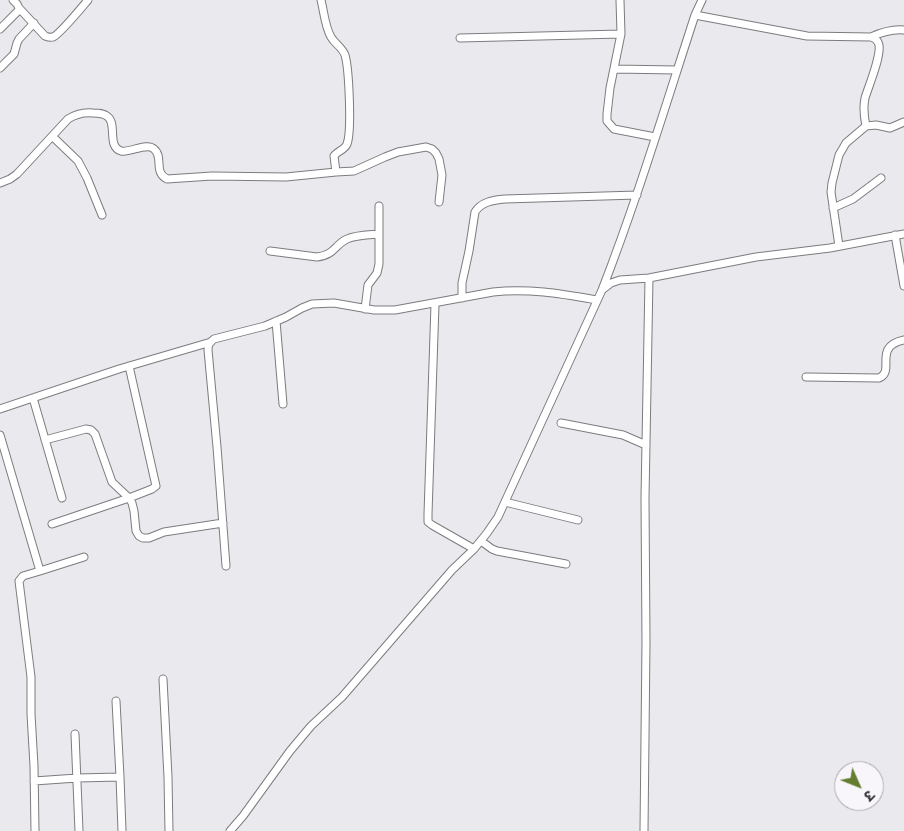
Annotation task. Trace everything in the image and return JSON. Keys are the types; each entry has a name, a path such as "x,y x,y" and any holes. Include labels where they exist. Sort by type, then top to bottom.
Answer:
{"street":[{"path":"12,0 45,36 52,38 88,0"},
{"path":"323,0 328,31 335,43 343,51 347,64 350,125 347,144 334,156 336,172"},
{"path":"620,0 621,34 607,121 618,131 655,137"},
{"path":"230,831 311,726 342,697 452,570 481,541 498,517 602,290 618,250 695,15 702,0"},
{"path":"0,29 19,8"},
{"path":"695,15 807,36 875,38 879,47 876,66 865,99 866,126"},
{"path":"0,68 14,54 19,39 34,24"},
{"path":"871,37 895,29 904,30"},
{"path":"460,38 621,34"},
{"path":"614,69 677,70"},
{"path":"0,183 17,174 68,119 72,116 88,112 101,113 108,116 114,143 120,151 152,147 158,154 160,173 167,178 212,176 286,177 354,171 398,152 426,147 432,149 439,159 442,175 439,202"},
{"path":"838,246 831,192 840,155 846,143 866,126 876,125 890,128 904,122"},
{"path":"52,136 78,161 102,215"},
{"path":"833,208 853,199 881,178"},
{"path":"462,298 462,283 475,212 483,204 492,200 505,199 637,195"},
{"path":"365,309 368,285 378,270 379,206"},
{"path":"270,251 317,258 329,254 350,238 379,234"},
{"path":"602,290 611,283 620,280 649,278 756,257 838,246 904,234"},
{"path":"896,235 904,286"},
{"path":"644,831 645,498 649,278"},
{"path":"0,409 129,366 211,342 214,339 264,326 312,304 334,303 365,309 395,310 510,290 552,293 597,300"},
{"path":"435,304 428,522 474,549"},
{"path":"276,321 283,404"},
{"path":"806,377 879,378 886,373 886,352 888,348 904,340"},
{"path":"211,342 208,345 208,350 226,566"},
{"path":"52,524 129,498 156,486 129,366"},
{"path":"32,398 62,498"},
{"path":"560,423 623,435 646,445"},
{"path":"45,440 86,429 91,430 112,482 132,503 136,531 143,538 178,529 223,524"},
{"path":"0,434 40,571"},
{"path":"505,502 578,520"},
{"path":"481,541 497,551 566,564"},
{"path":"35,831 31,677 19,581 23,576 84,556"},
{"path":"163,679 169,831"},
{"path":"116,701 122,831"},
{"path":"75,734 79,831"},
{"path":"34,781 120,777"}]}
